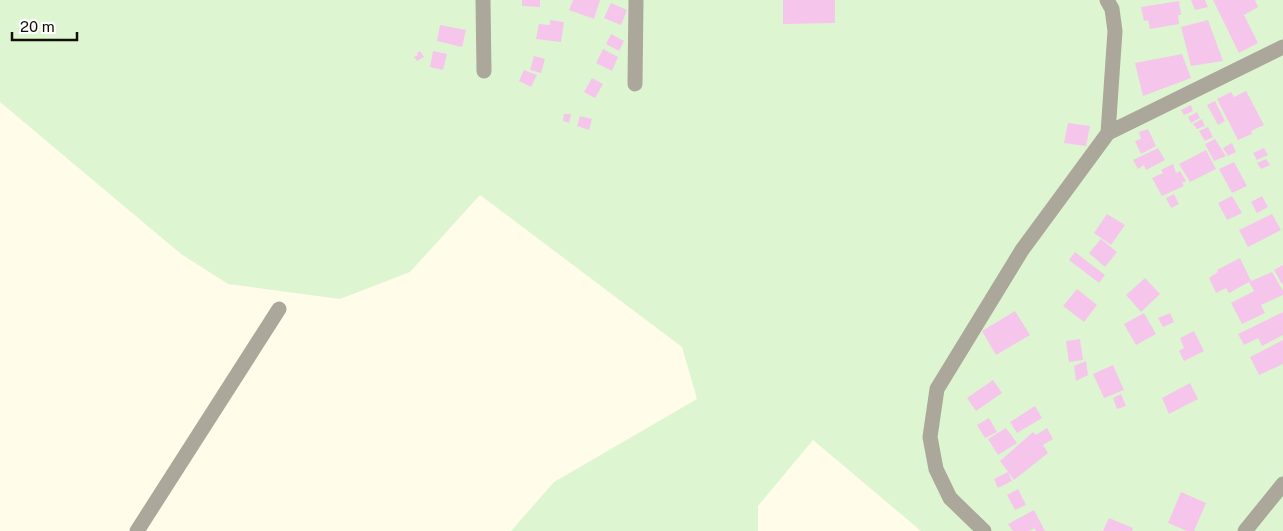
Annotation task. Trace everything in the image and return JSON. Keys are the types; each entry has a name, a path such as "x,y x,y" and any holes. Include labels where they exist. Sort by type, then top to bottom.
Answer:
{"street":[{"path":"483,0 484,71"},
{"path":"635,84 636,0"},
{"path":"1107,0 1112,9 1115,31 1108,133"},
{"path":"984,531 950,498 936,469 930,437 937,390 1022,250 1108,133 1283,47"},
{"path":"137,531 279,309"},
{"path":"1245,531 1283,484"}],"green space":[{"path":"0,0 1283,0 1283,531 921,531 813,440 758,506 758,531 511,531 554,482 697,399 682,347 480,195 410,272 340,299 228,284 181,254 0,102"}],"building":[{"path":"522,0 540,0 540,7 522,6"},
{"path":"573,0 600,0 594,19 569,10"},
{"path":"783,0 835,0 835,23 783,24"},
{"path":"1191,0 1205,0 1208,7 1195,10"},
{"path":"1213,0 1255,0 1258,7 1244,15 1258,43 1239,53"},
{"path":"1179,1 1181,15 1178,15 1179,24 1150,29 1148,20 1144,21 1141,7"},
{"path":"611,3 627,10 621,25 604,18"},
{"path":"550,20 564,22 561,42 536,39 539,24 550,25"},
{"path":"1208,20 1223,61 1191,66 1181,27"},
{"path":"440,25 466,30 462,47 437,41"},
{"path":"611,34 624,41 619,51 606,44"},
{"path":"603,49 618,57 612,71 596,63"},
{"path":"420,51 424,57 417,61 414,57"},
{"path":"433,51 447,54 443,70 430,67"},
{"path":"1182,54 1191,78 1143,96 1135,63"},
{"path":"534,56 545,59 541,73 530,70"},
{"path":"524,70 537,75 531,87 519,81"},
{"path":"592,78 603,84 595,98 584,92"},
{"path":"1246,91 1264,125 1251,131 1252,134 1238,140 1217,99 1231,92 1234,97"},
{"path":"1215,101 1225,121 1218,125 1207,105"},
{"path":"1191,105 1193,111 1184,115 1181,110"},
{"path":"1197,112 1200,118 1191,123 1188,117"},
{"path":"564,114 571,114 569,123 563,121"},
{"path":"580,116 592,119 589,130 577,126"},
{"path":"1202,119 1205,126 1197,129 1193,124"},
{"path":"1068,123 1090,126 1086,146 1064,143"},
{"path":"1208,127 1213,137 1205,141 1199,131"},
{"path":"1148,129 1156,146 1141,154 1135,141 1141,139 1139,132"},
{"path":"1215,139 1226,156 1214,161 1205,144"},
{"path":"1232,143 1236,152 1228,156 1223,148"},
{"path":"1158,148 1165,160 1146,170 1144,165 1138,169 1133,160"},
{"path":"1264,148 1268,155 1257,160 1253,153"},
{"path":"1206,150 1216,169 1190,182 1179,164"},
{"path":"1266,159 1270,165 1261,169 1257,163"},
{"path":"1234,162 1247,186 1232,193 1219,169"},
{"path":"1173,164 1176,173 1180,171 1186,181 1182,183 1184,186 1162,196 1152,178 1163,173 1161,170"},
{"path":"1174,194 1179,204 1171,208 1166,198"},
{"path":"1232,196 1242,213 1227,220 1218,203"},
{"path":"1262,196 1268,207 1257,213 1251,202"},
{"path":"1107,214 1125,225 1111,245 1094,233"},
{"path":"1272,214 1281,230 1248,247 1239,230"},
{"path":"1101,239 1117,252 1105,267 1089,253"},
{"path":"1075,252 1105,275 1099,283 1069,260"},
{"path":"1240,258 1251,281 1272,272 1283,291 1283,295 1261,305 1265,313 1242,324 1231,303 1254,291 1249,282 1229,293 1226,288 1216,293 1209,278 1218,272 1217,270"},
{"path":"1283,265 1283,283 1282,284 1274,270"},
{"path":"1145,278 1160,294 1141,312 1126,295"},
{"path":"1077,289 1097,305 1084,322 1063,306"},
{"path":"1015,311 1030,335 996,355 982,331"},
{"path":"1283,312 1283,335 1262,346 1258,338 1244,345 1238,334"},
{"path":"1144,313 1156,334 1136,345 1124,324"},
{"path":"1170,313 1174,322 1163,327 1158,318"},
{"path":"1194,331 1204,351 1184,361 1179,351 1184,348 1180,338"},
{"path":"1080,339 1083,360 1069,362 1066,341"},
{"path":"1283,340 1283,364 1259,375 1250,357"},
{"path":"1086,361 1088,375 1076,381 1074,366"},
{"path":"1113,365 1124,390 1104,398 1093,374"},
{"path":"993,380 1002,393 976,411 967,398"},
{"path":"1190,383 1198,399 1169,414 1162,398"},
{"path":"1121,394 1126,406 1117,409 1113,398"},
{"path":"1035,406 1042,418 1017,433 1010,422"},
{"path":"989,418 997,432 985,438 977,425"},
{"path":"1006,428 1017,443 998,455 988,439"},
{"path":"1047,428 1053,439 1043,445 1048,453 1014,480 1000,461 1033,432 1036,435"},
{"path":"1008,472 1012,481 998,488 994,479"},
{"path":"1018,489 1026,505 1015,510 1007,495"},
{"path":"1181,492 1206,503 1194,531 1187,531 1168,523"},
{"path":"1034,510 1045,531 1036,531 1034,528 1029,531 1013,531 1008,524"},
{"path":"1109,518 1133,528 1132,531 1103,531"}]}
